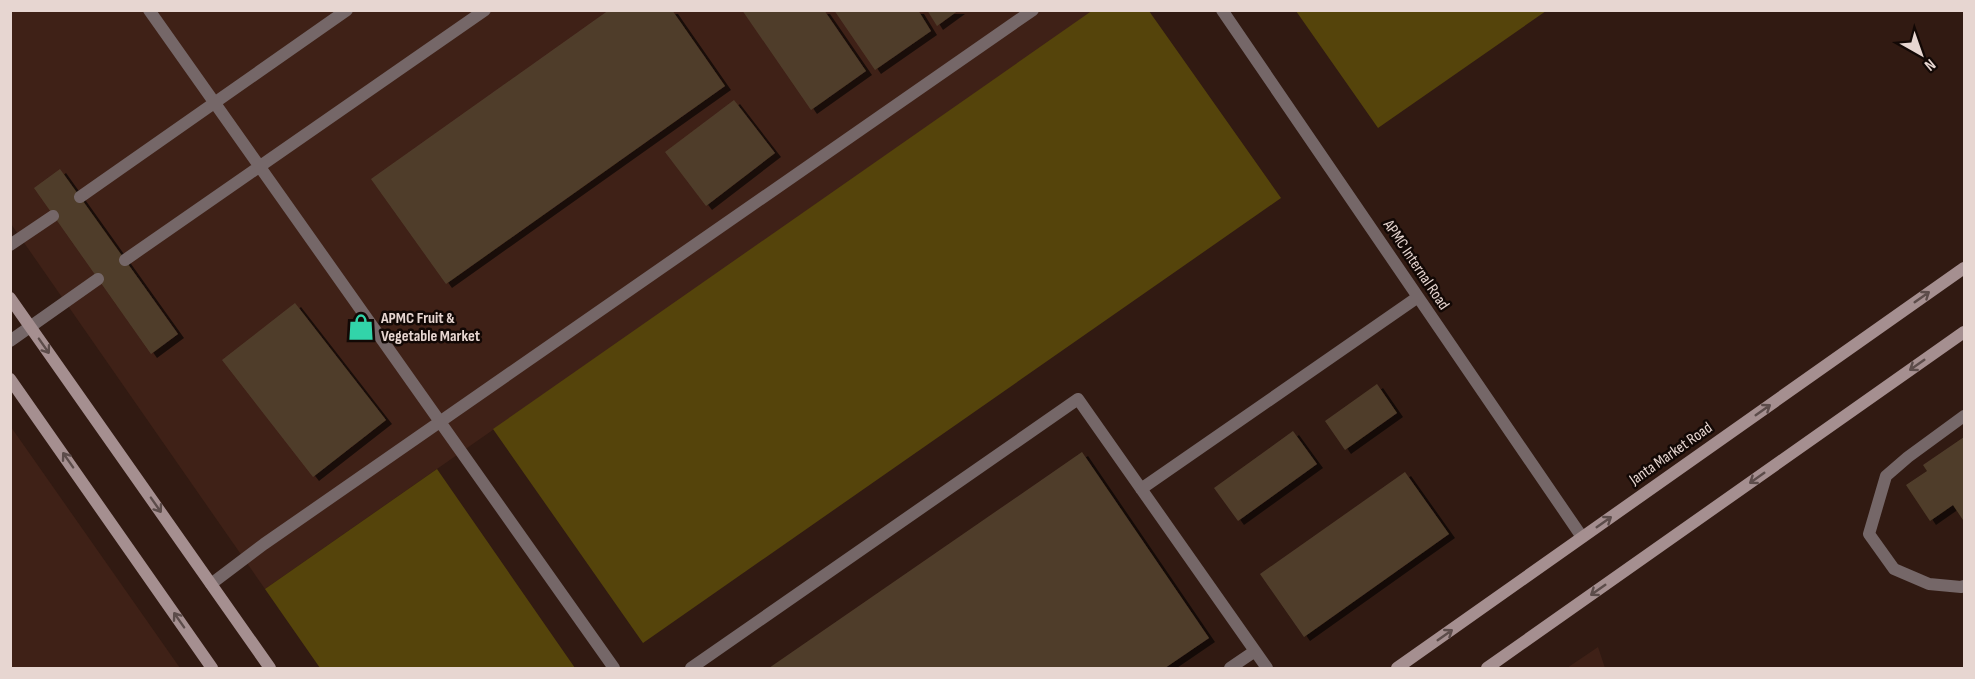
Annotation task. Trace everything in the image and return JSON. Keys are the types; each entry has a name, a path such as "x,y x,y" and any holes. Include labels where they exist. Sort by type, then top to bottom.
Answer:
{"main road":[{"name":"Janta Market Road","path":"1397,669 1965,267"},
{"path":"10,298 270,669"},
{"path":"1487,669 1965,332"},
{"path":"10,379 212,669"}],"lane":[{"path":"149,10 614,669"},
{"path":"80,197 348,10"},
{"path":"125,260 485,10"},
{"path":"211,585 264,544 1033,10"},
{"name":"APMC Internal Road","path":"1222,10 1582,537"},
{"path":"10,245 53,216"},
{"path":"10,341 98,279"},
{"path":"1141,489 1418,297"},
{"path":"691,669 1078,399 1267,669"},
{"path":"1965,416 1908,457 1886,476 1869,534 1894,569 1929,584 1965,586"},
{"path":"1230,669 1255,651"}],"shaded area":[{"path":"1093,10 1149,11 1281,198 643,643 493,429"},
{"name":"APMC Fruit & Vegetable Market","path":"10,11 1093,11 265,589 11,224"},
{"path":"1296,11 1546,11 1378,128"},
{"path":"11,427 180,668 11,668"},
{"path":"437,469 575,668 320,668 265,589"},
{"path":"1598,647 1605,668 1567,668"}],"building":[{"path":"609,10 672,10 725,86 446,284 371,179"},
{"path":"742,10 824,10 866,71 811,110"},
{"path":"834,10 918,10 931,31 875,70"},
{"path":"927,10 959,10 937,26"},
{"path":"734,100 775,153 706,206 665,152"},
{"path":"60,169 178,334 151,354 34,188"},
{"path":"295,303 386,420 313,477 222,360"},
{"path":"1377,384 1397,413 1345,450 1325,421"},
{"path":"1293,431 1317,464 1238,521 1214,488"},
{"path":"1964,437 1964,519 1953,505 1930,521 1906,485 1927,471 1923,465"},
{"path":"1082,452 1209,638 1165,668 769,668"},
{"path":"1405,472 1449,534 1304,637 1260,574"}],"place":[{"name":"APMC Fruit & Vegetable Market","path":"361,327"}]}
